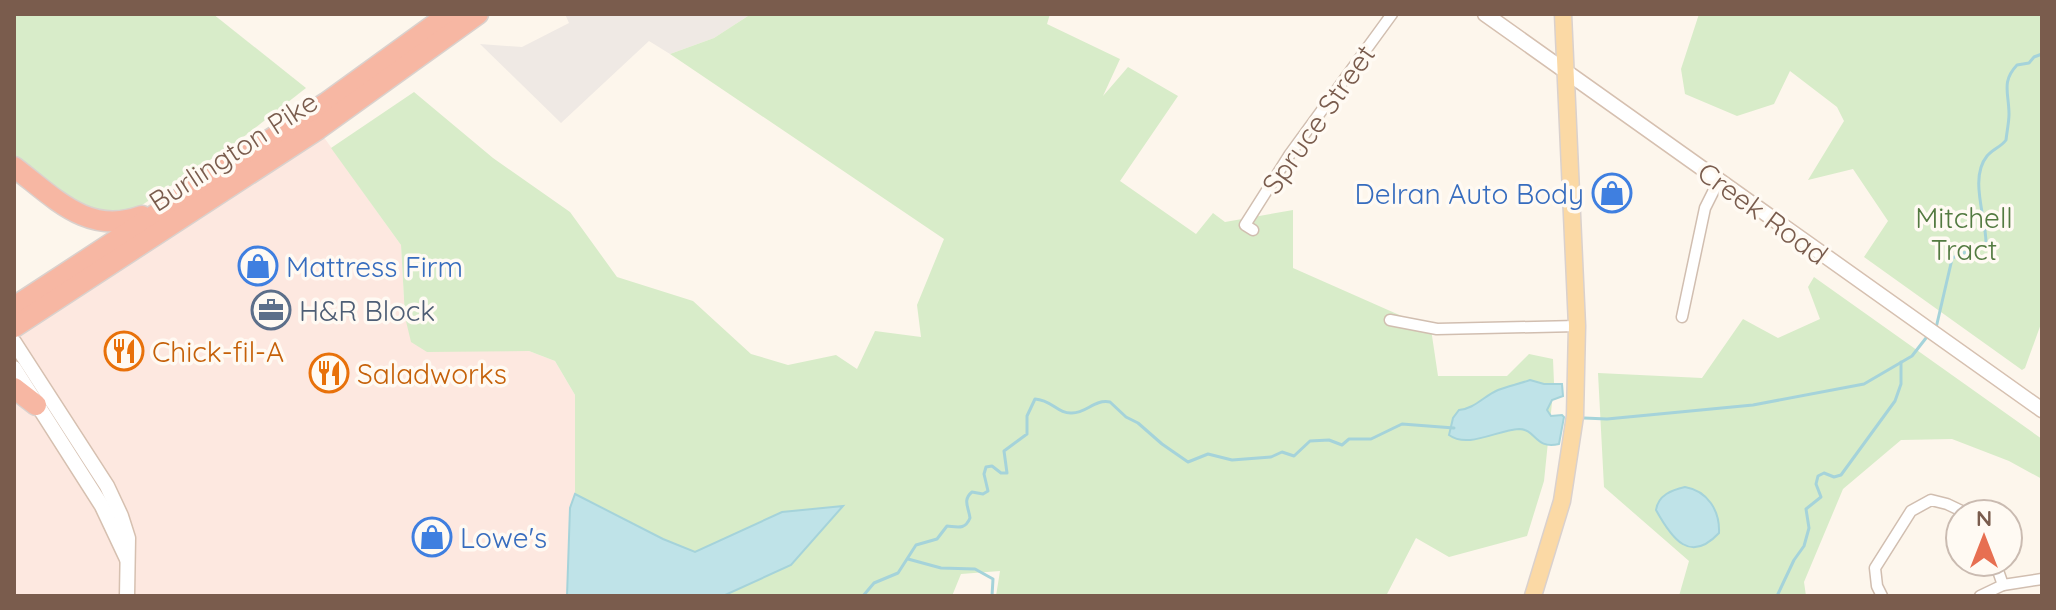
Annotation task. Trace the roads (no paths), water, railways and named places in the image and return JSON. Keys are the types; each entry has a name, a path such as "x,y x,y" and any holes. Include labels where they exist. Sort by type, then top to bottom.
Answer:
{"highway":[{"name":"Burlington Pike","path":"14,307 326,103 449,14"},
{"name":"Burlington Pike","path":"14,327 318,129 478,14"},
{"path":"14,167 79,215 95,221 129,221 165,208"},
{"path":"14,388 36,405"}],"main road":[{"path":"1533,596 1562,501 1575,416 1577,326 1563,14"}],"street":[{"name":"Spruce Street","path":"1249,228 1290,154 1392,14"},
{"name":"Creek Road","path":"1485,14 2042,410"},
{"path":"1682,317 1705,208 1719,180"},
{"path":"1390,320 1437,329 1577,326"},
{"path":"14,342 107,486 128,538 127,596"},
{"path":"14,368 102,506 127,559"},
{"path":"1882,596 1877,586 1875,568 1911,511 1931,500 1944,503"},
{"path":"2001,578 2003,585"},
{"path":"1980,596 2003,585 2042,579"}],"water":[{"path":"1530,380 1562,384 1563,396 1552,400 1547,410 1551,416 1564,417 1559,444 1545,444 1519,429 1474,440 1449,435 1453,418 1459,410 1498,390"},
{"path":"1685,487 1700,493 1711,503 1719,525 1719,533 1699,547 1683,544 1675,538 1656,510 1663,497"},
{"path":"575,494 695,552 782,512 843,506 791,565 723,596 567,596 570,508"}],"waterway":[{"path":"1936,328 1952,259 1986,243 1979,175 1987,156 2006,140 2009,77 2017,65 2029,63 2042,54"},
{"path":"1584,418 1607,419 1753,405 1864,384 1912,356 1926,338"},
{"path":"1777,596 1804,546 1809,528 1806,509 1821,497 1816,484 1818,476 1824,473 1834,477 1841,475 1895,401 1901,384 1901,362"},
{"path":"863,596 874,583 898,573 916,545 937,539 947,526 961,527 966,524 970,518 967,498 972,492 983,494 988,491 984,474 986,467 992,466 1001,473 1007,473 1004,451 1027,434 1027,416 1035,399 1072,413 1099,402 1110,402 1188,462 1208,454 1232,460 1271,457 1282,452 1294,456 1310,441 1329,440 1342,445 1349,439 1371,439 1402,424 1454,428"},
{"path":"908,559 941,568 975,569 993,579 992,596"}],"place":[{"name":"Delran Auto Body","path":"1612,193"},
{"name":"Mattress Firm","path":"258,266"},
{"name":"H&R Block","path":"271,310"},
{"name":"Chick-fil-A","path":"124,351"},
{"name":"Saladworks","path":"329,373"},
{"name":"Lowe's","path":"432,537"}],"park label":[{"name":"Mitchell Tract","path":"1964,233"}]}
